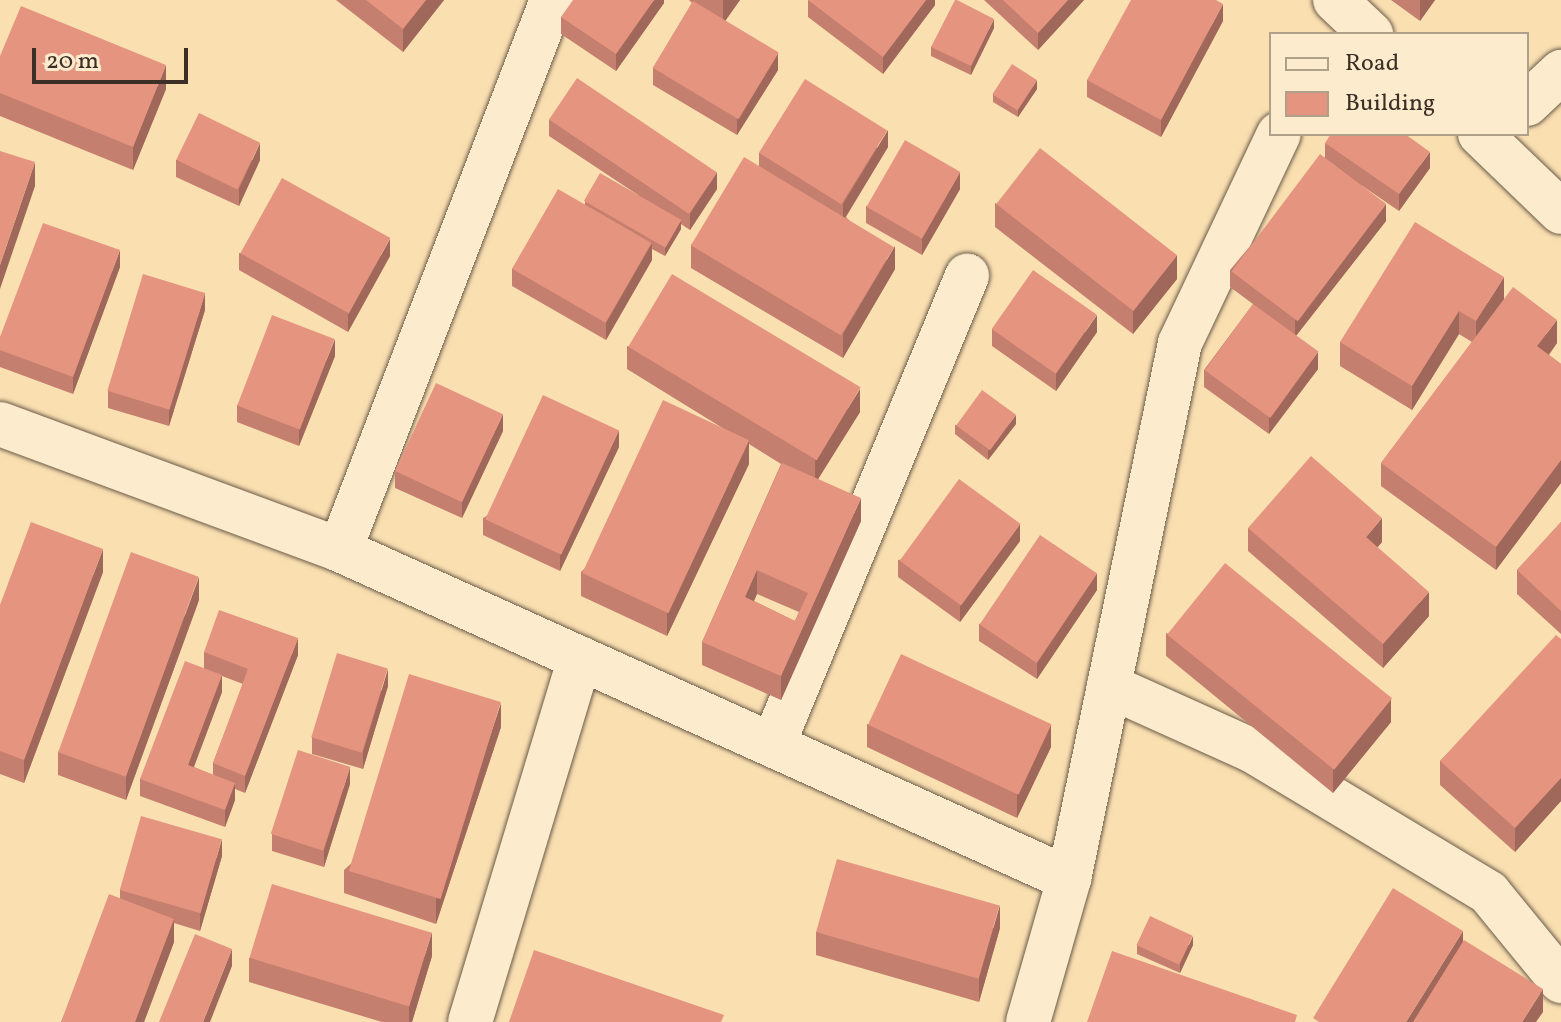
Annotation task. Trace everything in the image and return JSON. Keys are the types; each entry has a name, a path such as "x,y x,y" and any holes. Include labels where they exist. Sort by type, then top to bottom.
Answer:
{"street":[{"path":"340,550 552,0"},
{"path":"1529,102 1561,72"},
{"path":"1028,1022 1069,879 1180,343 1278,136"},
{"path":"1488,137 1561,212"},
{"path":"773,745 967,276"},
{"path":"0,424 340,550 1069,879"},
{"path":"470,1022 580,658"},
{"path":"1109,686 1253,751 1489,893 1561,981"}],"building":[{"path":"366,0 426,0 403,29"},
{"path":"573,0 654,0 616,54 561,17"},
{"path":"808,0 926,0 883,57"},
{"path":"955,0 994,19 971,66 931,47"},
{"path":"1003,0 1068,0 1038,33"},
{"path":"1131,0 1216,0 1223,4 1161,120 1087,80"},
{"path":"693,1 779,53 739,119 653,68"},
{"path":"21,6 166,65 133,147 0,93 0,56"},
{"path":"1012,64 1037,80 1018,111 992,94"},
{"path":"577,78 717,173 689,214 549,119"},
{"path":"805,79 887,130 841,204 759,153"},
{"path":"199,113 260,143 237,190 176,160"},
{"path":"1330,136 1408,136 1430,152 1399,194 1325,143"},
{"path":"905,140 960,172 922,239 866,207"},
{"path":"1040,148 1177,255 1133,311 996,204"},
{"path":"0,151 35,162 0,265"},
{"path":"1320,154 1386,204 1298,321 1232,271"},
{"path":"744,157 894,247 841,335 691,245"},
{"path":"600,173 681,220 665,248 584,201"},
{"path":"282,178 390,238 349,313 240,253"},
{"path":"558,189 652,243 606,323 512,269"},
{"path":"1415,222 1504,277 1476,321 1459,311 1412,386 1340,342"},
{"path":"43,223 120,250 73,377 0,350 0,337"},
{"path":"1033,270 1097,315 1056,374 992,329"},
{"path":"143,274 205,293 169,410 107,391"},
{"path":"672,274 861,387 817,460 628,347"},
{"path":"1513,287 1557,320 1537,346 1561,364 1561,460 1496,547 1381,463"},
{"path":"1253,304 1319,352 1270,418 1205,370"},
{"path":"272,315 335,339 300,430 237,406"},
{"path":"436,383 503,414 462,502 395,471"},
{"path":"982,390 1016,415 990,450 956,426"},
{"path":"543,395 619,430 561,555 485,519"},
{"path":"663,400 749,440 668,613 582,573"},
{"path":"1311,456 1382,518 1366,537 1429,592 1383,644 1248,528"},
{"path":"782,463 861,498 781,676 702,642","holes":["757,570 808,593 795,621 745,597"]},
{"path":"959,479 1020,524 961,605 900,561"},
{"path":"31,522 103,549 24,760 0,751 0,605"},
{"path":"1561,522 1561,611 1517,570"},
{"path":"1040,535 1097,574 1037,663 980,625"},
{"path":"131,552 199,577 126,777 58,752"},
{"path":"1225,563 1392,698 1334,770 1167,634"},
{"path":"219,610 298,638 245,776 213,763 248,669 204,652"},
{"path":"1556,635 1561,639 1561,778 1515,828 1440,761"},
{"path":"337,653 388,668 362,753 311,737"},
{"path":"901,654 1051,724 1018,795 868,725"},
{"path":"185,661 222,675 188,765 235,783 225,810 140,779"},
{"path":"409,674 501,702 441,899 349,871"},
{"path":"298,750 350,767 323,851 271,834"},
{"path":"141,816 222,839 201,913 120,890"},
{"path":"837,859 999,906 979,979 816,932"},
{"path":"272,884 432,933 409,1006 249,958"},
{"path":"1393,888 1463,931 1406,1022 1319,1022 1313,1018"},
{"path":"109,894 174,919 135,1022 61,1022"},
{"path":"1150,916 1193,936 1179,965 1136,945"},
{"path":"195,934 232,949 203,1022 159,1022"},
{"path":"1464,940 1543,989 1522,1022 1413,1022"},
{"path":"534,950 724,1015 721,1022 509,1022"},
{"path":"1112,951 1297,1015 1295,1022 1087,1022"}]}
